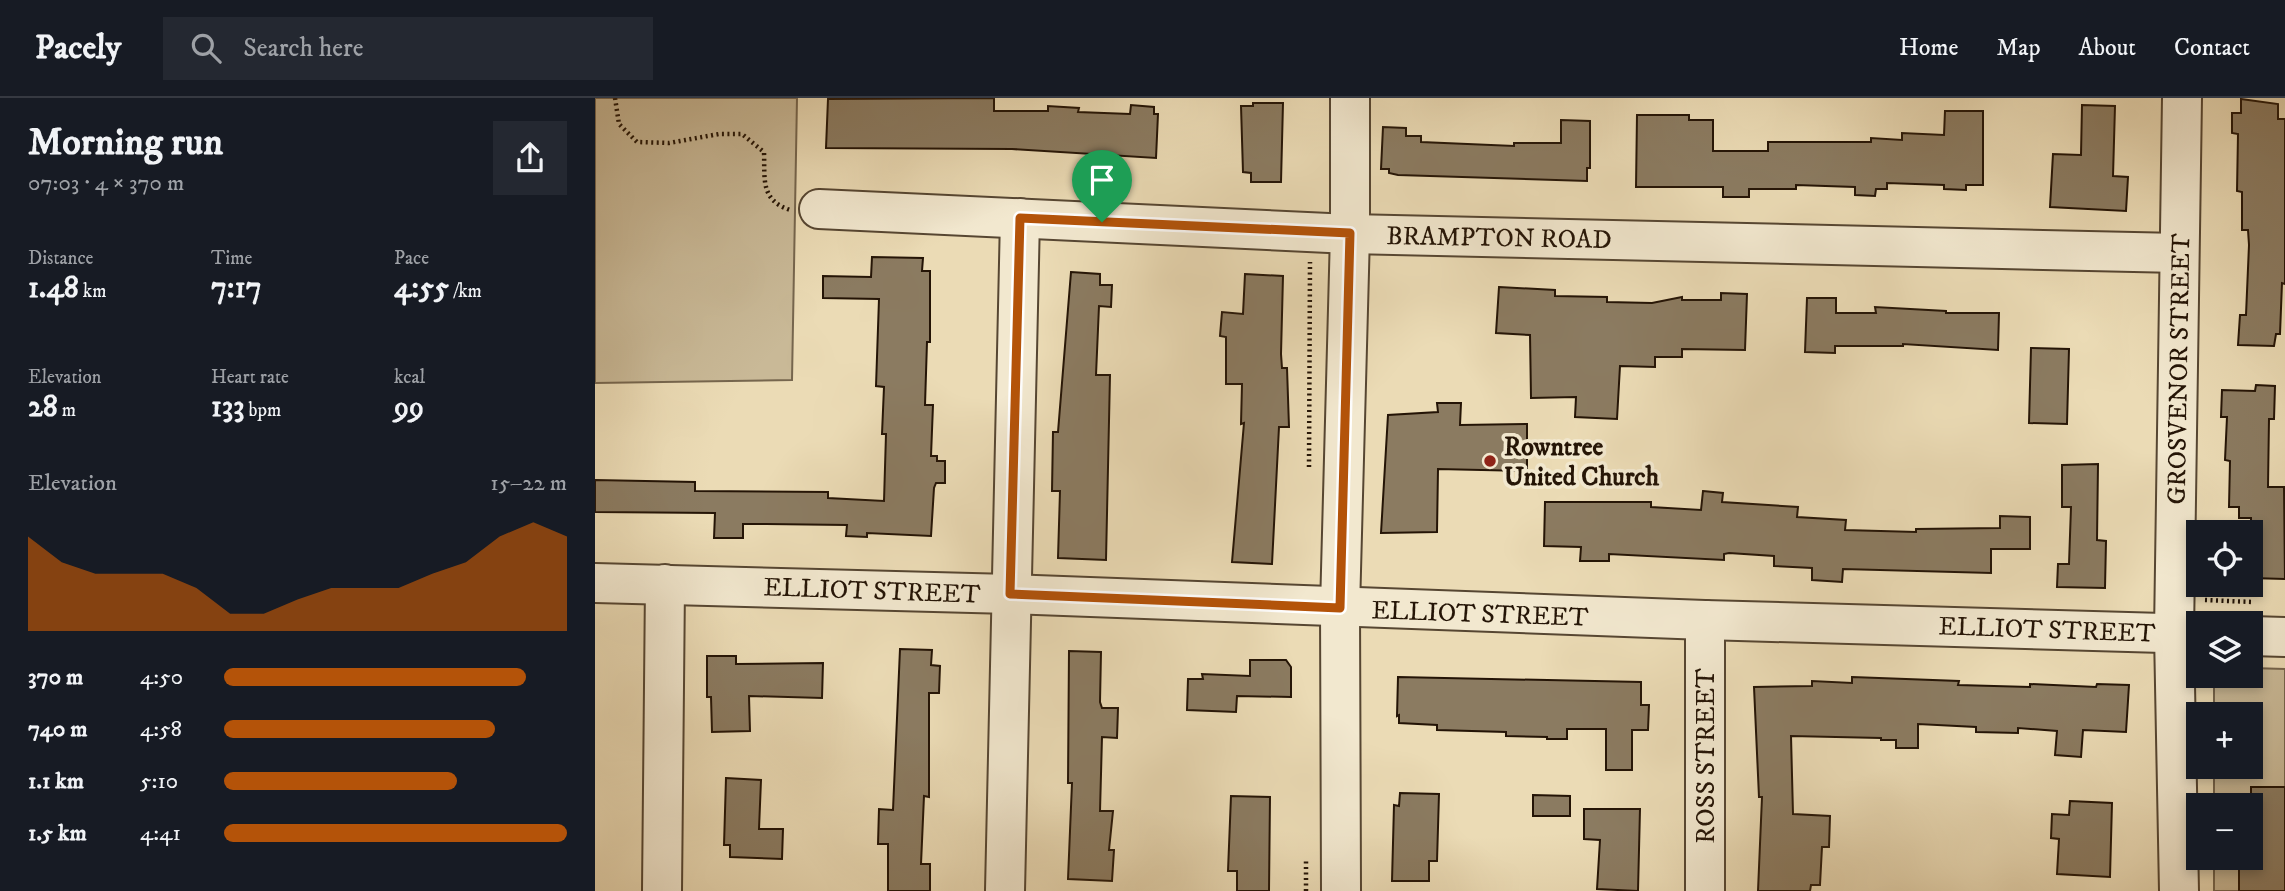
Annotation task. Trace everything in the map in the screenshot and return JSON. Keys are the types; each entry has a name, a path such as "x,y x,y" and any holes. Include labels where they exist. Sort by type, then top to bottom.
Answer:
{"street":[{"path":"1341,891 1340,608 1350,233 1350,98"},
{"name":"GROSVENOR STREET","path":"2182,98 2179,253 2192,611"},
{"name":"BRAMPTON ROAD","path":"820,209 1350,233 2179,253"},
{"path":"1005,891 1020,218"},
{"name":"ELLIOT STREET","path":"595,583 1010,594 1705,620 2186,622"},
{"path":"661,891 665,584"},
{"name":"ROSS STREET","path":"1705,620 1705,891"},
{"path":"2263,624 2285,637"},
{"name":"GROSVENOR STREET","path":"2179,891 2189,688"}],"path":[{"path":"615,98 619,124 637,142 669,143 719,134 742,134 764,152 766,190 775,205 801,214 820,209"},
{"path":"1309,473 1310,252"}],"shaded area":[{"path":"595,98 797,98 792,380 595,383"},
{"path":"2263,668 2285,669 2285,891 2214,891 2214,870 2263,870 2263,793 2214,793 2214,779 2263,779 2263,702 2214,702 2214,688 2263,688"}],"building":[{"path":"994,98 994,111 1048,111 1048,106 1079,108 1078,112 1130,114 1131,105 1154,107 1154,114 1158,114 1156,158 1012,149 826,148 828,99"},
{"path":"2241,99 2278,104 2278,119 2285,119 2285,284 2282,283 2280,334 2276,334 2274,346 2238,345 2240,315 2246,315 2249,245 2248,230 2242,230 2242,192 2237,191 2238,134 2232,133 2232,113 2241,113"},
{"path":"1253,103 1283,103 1281,182 1251,182 1251,173 1243,172 1241,106 1253,106"},
{"path":"2082,105 2115,106 2113,176 2128,177 2126,211 2050,207 2053,154 2081,155"},
{"path":"1945,111 1983,111 1983,185 1966,185 1966,190 1944,189 1944,185 1887,183 1887,189 1876,189 1875,196 1855,195 1855,187 1796,185 1796,189 1749,189 1749,197 1723,197 1723,187 1636,187 1637,115 1689,115 1689,120 1713,120 1713,151 1768,151 1768,142 1871,142 1871,138 1902,140 1902,133 1944,135"},
{"path":"1561,120 1590,121 1590,168 1587,168 1587,181 1398,175 1389,173 1389,169 1381,169 1383,127 1406,128 1406,136 1421,136 1421,142 1514,146 1514,143 1561,143"},
{"path":"872,257 923,258 922,271 930,271 930,342 927,342 925,405 933,405 931,456 937,456 937,461 945,461 945,483 936,483 934,488 931,536 867,533 867,537 846,536 847,525 743,524 743,538 714,538 715,513 595,512 595,480 695,482 695,491 828,492 828,498 884,501 884,387 876,386 879,299 823,298 823,276 871,277"},
{"path":"1071,272 1100,274 1100,285 1112,285 1111,307 1099,306 1096,375 1110,375 1106,560 1058,558 1060,491 1052,491 1053,432 1058,432"},
{"path":"1245,274 1283,276 1281,354 1282,368 1287,368 1289,427 1279,427 1272,564 1232,562 1244,423 1241,424 1242,384 1226,384 1226,337 1220,336 1222,312 1243,314"},
{"path":"1499,287 1555,290 1555,296 1607,297 1607,302 1652,303 1682,297 1682,300 1721,300 1721,293 1747,294 1745,350 1682,349 1682,357 1655,357 1655,367 1620,366 1617,419 1575,417 1576,397 1531,398 1530,335 1496,333"},
{"path":"1807,298 1836,298 1836,313 1876,313 1875,307 1946,313 1999,313 1998,350 1903,344 1835,346 1835,353 1805,352"},
{"path":"2031,348 2069,349 2067,424 2029,423"},
{"path":"2256,385 2275,386 2274,419 2269,419 2268,487 2284,487 2285,579 2263,578 2263,520 2239,518 2239,507 2229,507 2230,461 2225,460 2227,417 2221,417 2222,390 2255,391"},
{"name":"Rowntree United Church","path":"1437,403 1461,403 1460,425 1527,424 1527,471 1438,469 1437,532 1381,533 1388,415 1438,412"},
{"path":"2098,464 2097,540 2106,541 2105,588 2057,587 2058,564 2069,564 2071,507 2062,507 2062,465"},
{"path":"1703,491 1723,493 1722,502 1798,507 1797,517 1846,520 1845,530 1916,532 1916,529 2000,528 2000,516 2030,517 2030,549 1991,549 1991,573 1843,569 1842,582 1812,580 1812,568 1774,566 1774,556 1729,553 1724,554 1724,560 1609,554 1609,561 1580,561 1581,547 1544,546 1545,502 1651,502 1651,507 1701,510"},
{"path":"900,649 932,650 931,665 940,666 939,693 929,693 929,797 924,796 921,864 930,864 930,891 888,891 888,844 878,844 879,809 893,810"},
{"path":"1069,651 1101,652 1100,702 1102,708 1118,708 1117,738 1102,737 1100,811 1113,811 1109,850 1114,850 1112,881 1068,879 1072,783 1068,783"},
{"path":"707,656 736,656 736,664 823,663 822,698 749,696 750,731 712,732 711,697 707,697"},
{"path":"1250,660 1286,660 1291,667 1291,697 1237,696 1236,712 1187,710 1188,679 1203,679 1202,674 1250,676"},
{"path":"1398,677 1641,682 1641,705 1649,705 1648,730 1632,730 1632,770 1606,770 1606,729 1567,729 1567,739 1547,739 1506,736 1506,732 1437,730 1437,725 1399,723"},
{"path":"1852,677 1959,681 1958,685 2129,685 2126,732 2083,730 2081,757 2055,755 2057,731 2018,728 2018,733 1976,732 1976,727 1918,724 1918,748 1896,748 1896,740 1881,738 1791,736 1793,814 1830,816 1829,847 1822,847 1820,885 1811,885 1810,891 1758,891 1762,797 1759,797 1754,687 1812,686 1812,681 1852,683"},
{"path":"726,778 761,780 759,829 783,829 782,859 730,857 730,845 724,845"},
{"path":"2251,787 2285,787 2285,891 2239,891 2239,870 2263,870 2263,793 2251,793"},
{"path":"1400,793 1439,794 1437,861 1429,861 1429,881 1392,881 1394,805 1399,806"},
{"path":"1533,795 1570,796 1570,816 1533,816"},
{"path":"1231,796 1270,797 1269,891 1237,891 1237,871 1228,871"},
{"path":"2070,801 2112,803 2110,877 2057,874 2059,839 2051,838 2052,814 2069,815"},
{"path":"1584,809 1640,809 1638,891 1597,889 1600,840 1584,839"}],"place":[{"name":"Rowntree United Church","path":"1490,461"}],"route":[{"path":"1020,218 1102,222 1350,233 1340,608 1010,594 1020,218"}]}
